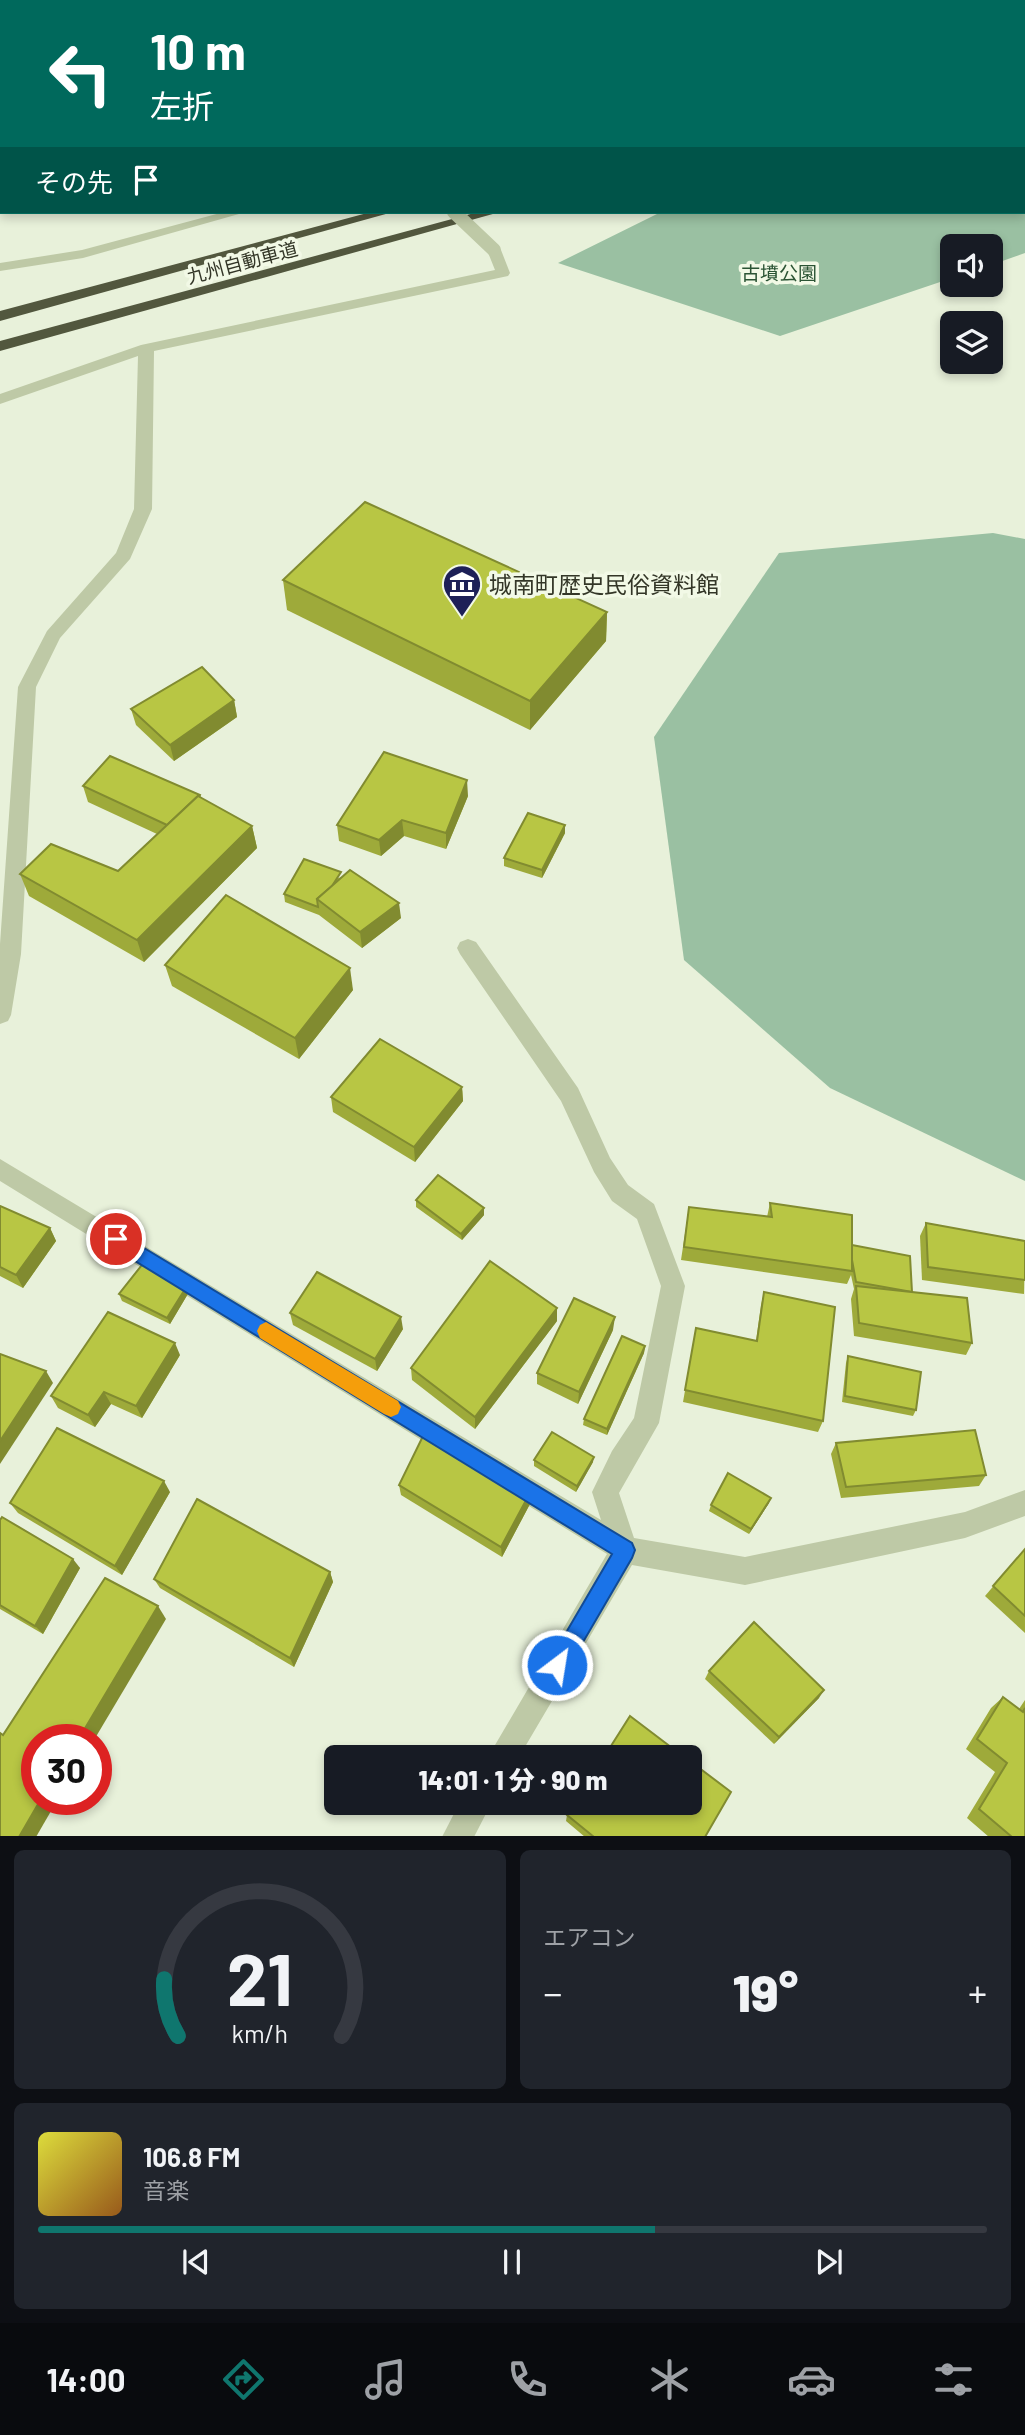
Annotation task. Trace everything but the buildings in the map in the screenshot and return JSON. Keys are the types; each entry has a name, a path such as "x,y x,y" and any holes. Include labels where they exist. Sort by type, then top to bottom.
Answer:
{"highway":[{"name":"九州自動車道","path":"0,316 379,214"},
{"name":"九州自動車道","path":"0,346 486,214"}],"street":[{"path":"0,267 83,254 232,214"},
{"path":"0,400 146,348 503,273 494,250 456,214"},
{"path":"0,1016 10,954 27,687 53,635 124,555 143,509 146,348"},
{"path":"468,948 570,1095 602,1165 620,1193 646,1212 673,1286 646,1423 621,1460 605,1492 625,1550 510,1745"},
{"path":"0,1169 625,1550 745,1571 965,1525 1025,1503"},
{"path":"457,1836 469,1815"}],"green space":[{"name":"古墳公園","path":"657,214 1025,214 1025,253 1003,261 1003,234 940,234 940,282 780,336 558,263"},
{"path":"993,533 1025,539 1025,1181 830,1088 684,960 654,737 779,553"}],"slow traffic":[{"path":"266,1331 391,1407"}],"place":[{"name":"城南町歴史民俗資料館","path":"462,618"}],"route":[{"path":"116,1239 625,1550 557,1665"}]}
